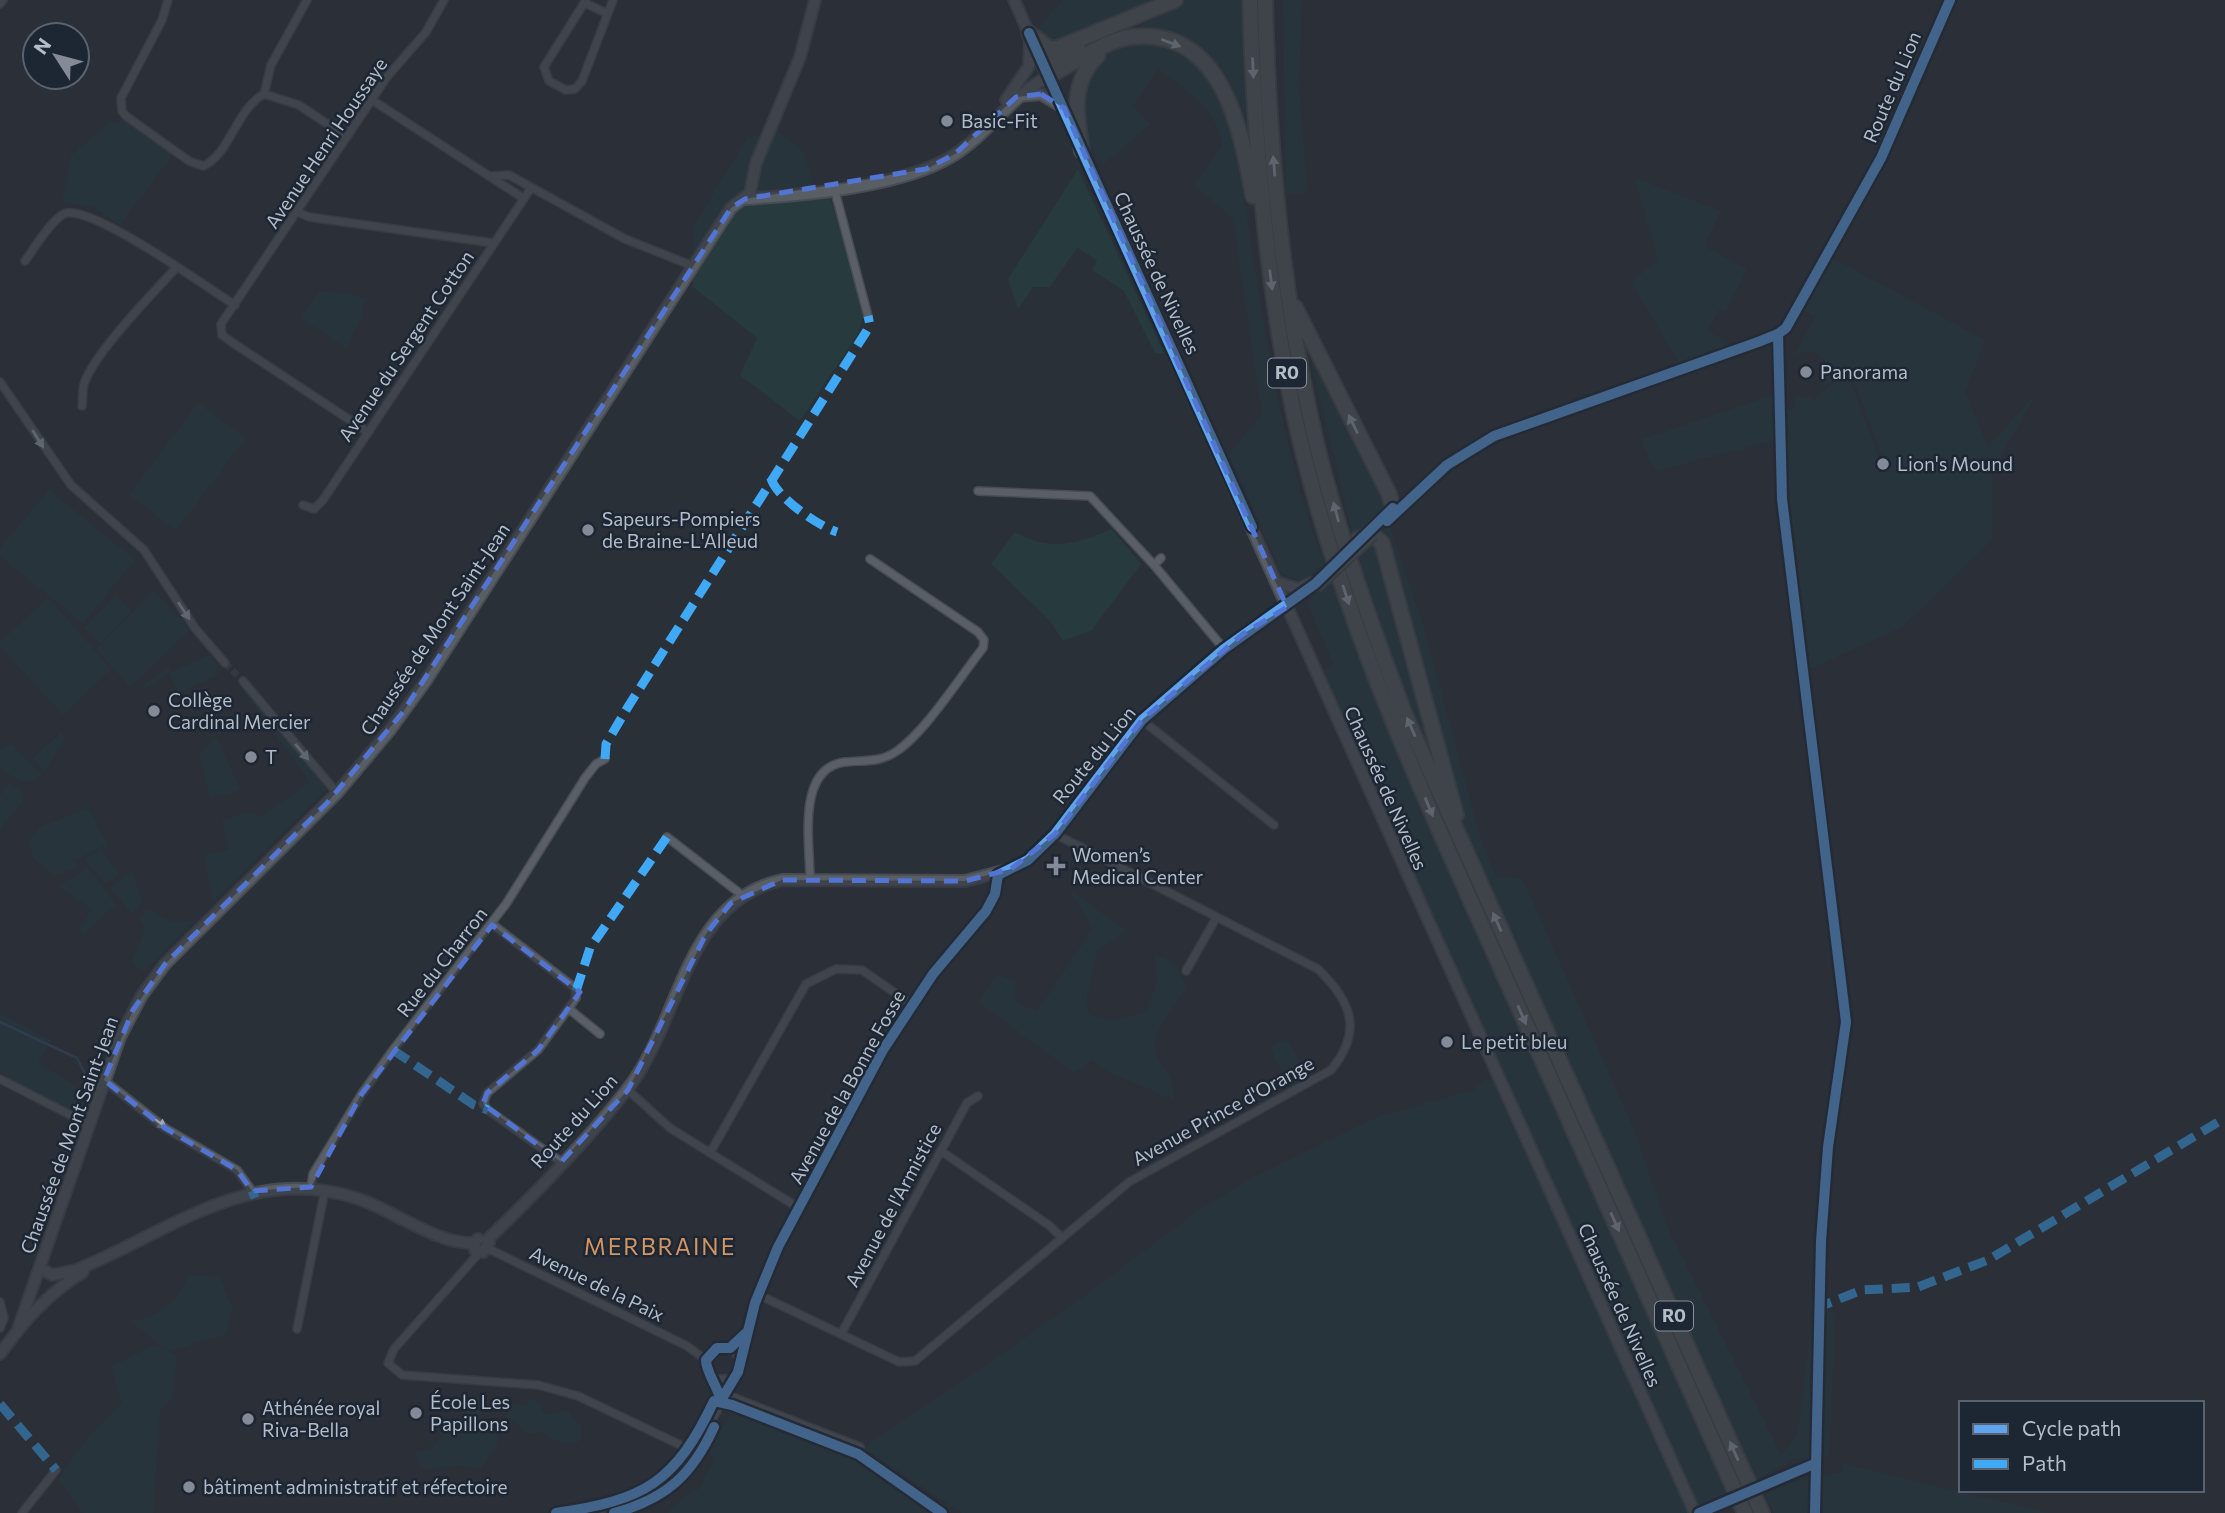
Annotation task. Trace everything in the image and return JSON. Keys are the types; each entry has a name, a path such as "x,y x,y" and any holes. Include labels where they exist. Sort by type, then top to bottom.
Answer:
{"highway":[{"path":"1029,33 1050,49 1073,44 1175,0"},
{"name":"R0","path":"1250,0 1262,212 1294,410 1325,531 1357,631 1437,826 1745,1513"},
{"name":"R0","path":"1266,3 1273,156 1289,297 1309,409 1340,527 1372,627 1405,715 1762,1513"},
{"path":"1047,71 1116,27"},
{"path":"1047,71 1130,37 1171,40 1211,67 1231,103 1254,200 1262,212"},
{"path":"1082,151 1076,116 1076,89 1086,68 1106,47"},
{"path":"1289,297 1389,494 1392,512"},
{"path":"1366,536 1382,542 1454,801 1458,834"}],"main road":[{"name":"Chaussée de Mont Saint-Jean","path":"19,1326 88,1124 133,1010 165,964 337,793 378,746 425,682 731,208 745,199 752,187 756,163 794,75 815,0"},
{"name":"Chaussée de Nivelles","path":"1014,0 1697,1513"},
{"path":"998,114 1021,81 1031,58 1029,33"},
{"path":"745,199 834,188 926,169 955,154 1016,96 1047,71"},
{"path":"1021,81 1047,71"},
{"path":"1016,96 1041,94 1064,108"},
{"name":"Route du Lion","path":"482,1246 628,1090 706,934 720,913 742,895 771,883 810,879 965,881 998,875 1028,860 1055,834 1142,720 1224,649 1287,607 1302,601 1392,512"},
{"path":"1276,582 1299,589 1318,583"},
{"path":"40,1268 52,1275 103,1259 219,1203 253,1191 311,1187 359,1199 450,1240 482,1246"},
{"path":"0,1354 19,1326 53,1293 103,1259"},
{"path":"34,1286 53,1293"}],"street":[{"path":"0,5 3,0"},
{"path":"168,0 162,20 121,98 121,110 189,161 203,166 215,156 250,103 264,94 271,65 307,0"},
{"name":"Avenue Henri Houssaye","path":"368,432 222,335 221,324 372,100 426,32 444,0"},
{"path":"606,13 586,2 544,67 546,79 573,90 580,84 613,0"},
{"name":"Route du Lion","path":"1865,187 1950,0"},
{"path":"264,94 299,105 347,137"},
{"path":"372,100 523,198"},
{"path":"489,176 509,175 625,239 693,266"},
{"name":"Avenue du Sergent Cotton","path":"303,505 314,509 318,506 531,188"},
{"path":"834,188 868,316"},
{"path":"297,212 335,221 493,243"},
{"path":"26,261 55,221 70,213 88,215 235,305"},
{"path":"82,406 84,384 96,365 140,307 176,268"},
{"path":"0,382 72,485 144,550 195,628 225,663"},
{"name":"Route du Lion","path":"1392,512 1447,465 1494,436 1579,406"},
{"path":"978,491 1090,496 1154,565 1224,649"},
{"path":"1154,565 1161,558"},
{"path":"810,879 810,792 821,772 831,765 872,761 895,753 914,736 983,648 984,640 978,632 870,559"},
{"path":"243,681 337,793"},
{"path":"1142,720 1275,825"},
{"name":"Rue du Charron","path":"311,1187 313,1174 361,1095 492,924 585,778 596,764 604,759"},
{"name":"Avenue Prince d'Orange","path":"757,1294 899,1362 915,1361 1129,1182 1331,1070 1344,1054 1351,1031 1348,1008 1339,989 1318,969 1055,834"},
{"path":"667,837 742,895"},
{"name":"Avenue de la Bonne Fosse","path":"740,1363 757,1294 799,1209 911,1004 986,911 995,894 998,875"},
{"path":"1186,971 1216,918"},
{"path":"492,924 575,988 576,998 538,1049 487,1093 483,1104 561,1162"},
{"path":"710,1153 806,984 836,969 862,970 911,1004"},
{"path":"569,1009 600,1034"},
{"path":"0,1079 88,1124"},
{"path":"104,1080 165,1128 237,1170 253,1191"},
{"path":"628,1090 670,1128 799,1209"},
{"name":"Avenue de l'Armistice","path":"842,1334 967,1102 978,1096"},
{"path":"941,1151 1050,1226 1061,1237"},
{"path":"297,1329 326,1190"},
{"path":"482,1246 394,1349 388,1363 402,1375 538,1385 578,1396 695,1452"},
{"name":"Avenue de la Paix","path":"482,1246 692,1349 706,1360"},
{"path":"0,1302 4,1318 0,1328"},
{"path":"1815,1513 1819,1307"},
{"path":"748,1331 730,1348 716,1348 706,1360 707,1371 715,1379 723,1397 860,1447"},
{"path":"590,1513 644,1496 673,1478 695,1452 733,1379 740,1363 730,1348"},
{"name":"Avenue de la Paix","path":"692,1349 711,1352"},
{"path":"715,1379 733,1379"},
{"path":"1697,1513 1814,1464"},
{"path":"22,1513 56,1470"}],"highlighted area":[{"path":"1041,94 1064,108 1287,607 1243,634 1142,720 1055,834 1011,869 965,881 782,880 731,903 706,934 628,1090 561,1162 483,1104 487,1093 538,1050 580,992 492,925 361,1095 311,1187 252,1191 237,1170 165,1128 104,1080 133,1010 165,964 327,803 403,712 731,208 745,199 926,169 955,154 1016,97"}],"green space":[{"path":"1063,0 1154,0 1063,42 1047,40 1038,29"},
{"path":"1180,0 1241,0 1246,131 1213,60 1166,30 1139,27"},
{"path":"1283,0 1302,0 1299,86 1307,192 1286,195"},
{"path":"1140,41 1177,53 1202,72 1220,100 1234,136 1279,406 1306,512 1324,564 1303,581 1281,573 1229,453 1262,415 1233,218 1194,185 1222,146 1214,121 1199,101 1159,69 1132,106 1150,124 1100,167 1084,126 1081,89 1086,73 1097,59 1115,48"},
{"path":"124,119 173,154 120,225 94,207 62,202 71,156 111,121 118,124"},
{"path":"777,130 805,153 812,186 830,197 865,308 859,332 800,421 740,375 757,338 693,287 693,227 747,138"},
{"path":"1078,169 1164,354 1155,353 1124,291 1092,270 1097,260 1077,248 1050,287 1033,287 1018,309 1008,279"},
{"path":"1635,178 1721,211 1704,246 1747,269 1725,312 1719,309 1708,330 1731,346 1680,364 1631,282 1658,260"},
{"path":"1832,258 1985,340 1965,392 1988,447 2037,393 1992,471 1992,540 1902,627 1810,669 1789,508 1785,410 1794,410 1796,397 1811,397 1811,402 1836,381 1848,375 1878,456 1875,467 1884,473 1893,465 1882,455 1850,369 1823,387 1828,368 1822,358 1809,352 1794,356 1815,317 1802,309"},
{"path":"319,292 348,293 365,299 361,318 346,348 301,318"},
{"path":"1306,338 1389,505 1353,536"},
{"path":"1776,395 1775,440 1655,471 1641,440"},
{"path":"198,403 245,438 176,530 129,495"},
{"path":"49,490 135,560 83,623 0,556 0,549"},
{"path":"1389,525 1424,629 1480,836 1496,876 1523,880 1635,1132 1668,1229 1781,1455 1798,1435 1810,1333 1826,1309 1835,1313 1829,1457 1793,1459 1698,1513 962,1513 863,1448 1066,1310 1198,1211 1254,1177 1379,1116 1476,1090 1477,1086 1499,1074 1320,672 1334,665 1307,602"},
{"path":"1112,529 1141,564 1092,630 1063,641 1050,621 991,564 1015,532 1040,542 1064,544"},
{"path":"154,591 190,630 130,687 96,649"},
{"path":"116,595 131,611 100,643 85,628"},
{"path":"48,598 111,669 63,715 0,646 0,642"},
{"path":"210,655 219,674 179,693 169,672 144,690 142,686 169,667 172,672"},
{"path":"243,690 249,691 327,789 212,902 205,856 229,849 222,821 245,813 261,817 310,782"},
{"path":"61,732 66,737 44,771 33,759"},
{"path":"217,737 240,790 210,798 199,755"},
{"path":"11,744 41,775 31,781 25,781 14,778 0,767 0,751"},
{"path":"10,784 21,792 23,799 0,831 0,795"},
{"path":"88,808 107,844 75,860 78,867 54,875 34,858 29,841 40,827"},
{"path":"100,849 119,874 106,884 85,860"},
{"path":"87,868 116,904 85,933 79,930 92,909 58,886"},
{"path":"131,872 142,899 133,915 111,888"},
{"path":"1069,890 1126,930 1097,951 1087,996 1088,1014 1111,1021 1146,1012 1157,983 1155,955 1174,963 1187,988 1160,1027 1155,1045 1158,1061 1172,1082 1174,1100 1111,1073 1092,1060 1073,1072 979,1002 998,975 1017,981 1013,1000 1037,1012 1093,928"},
{"path":"149,909 170,920 194,921 144,971 132,964 145,928 140,920"},
{"path":"0,1014 51,1040 38,1063 87,1093 78,1113 22,1087 0,1071"},
{"path":"1286,1039 1308,1076 1291,1086 1270,1048"},
{"path":"188,1275 219,1277 233,1309 226,1334 168,1351 177,1356 173,1397 160,1410 153,1513 83,1513 58,1479 90,1435 122,1403 111,1367 154,1345 166,1350 131,1321 150,1317 167,1307 180,1293"},
{"path":"469,1397 478,1397 486,1403 481,1414 494,1427 499,1437 495,1450 480,1469 462,1465 426,1470 418,1464 416,1452 431,1448 445,1433 455,1433"},
{"path":"531,1398 538,1402 545,1415 568,1410 582,1428 580,1441 556,1441 544,1432 529,1434 506,1415 514,1403 526,1407"},
{"path":"732,1410 848,1452 942,1513 667,1513 693,1490 698,1490 715,1460 709,1453"},
{"path":"1843,1464 2049,1513 1774,1513 1765,1494 1794,1482 1843,1472"}],"waterway":[{"path":"0,1022 77,1058 89,1081"}],"tunnel":[{"path":"225,663 243,681"}],"marked path":[{"path":"605,759 606,744 626,710 866,332 870,325 868,316"},
{"path":"771,478 780,493 798,510 837,532"},
{"path":"576,991 590,948 667,837"},
{"path":"393,1050 474,1105 488,1110"},
{"path":"1819,1302 1819,1307 1862,1290 1918,1287 1988,1260 2225,1118"},
{"path":"252,1191 255,1198"},
{"path":"0,1404 56,1470"}],"cycle path":[{"path":"1387,521 1447,465 1494,436 1758,342 1786,328 1881,158 1950,0"},
{"path":"1029,33 1252,527"},
{"path":"1778,334 1782,499 1846,1022 1828,1147 1821,1241 1815,1513"},
{"path":"720,1402 738,1372 755,1303 778,1247 883,1050 933,974 986,911 995,894 998,875 1028,860 1055,834 1142,720 1224,649 1315,584 1393,508"},
{"path":"721,1400 706,1360 717,1348 730,1348 746,1333"},
{"path":"556,1513 613,1502 654,1483 685,1451 714,1401 732,1405 858,1454 942,1513"},
{"path":"614,1513 648,1500 675,1483 696,1459 714,1427"},
{"path":"1699,1513 1814,1464"}],"place":[{"name":"Basic-Fit","path":"947,121"},
{"name":"Panorama","path":"1806,372"},
{"name":"Lion's Mound","path":"1883,464"},
{"name":"Sapeurs-Pompiers de Braine-L'Alleud","path":"588,530"},
{"name":"Collège Cardinal Mercier","path":"154,711"},
{"name":"T","path":"251,757"},
{"name":"Women’s Medical Center","path":"1056,866"},
{"name":"Le petit bleu","path":"1447,1042"},
{"name":"École Les Papillons","path":"416,1413"},
{"name":"Athénée royal Riva-Bella","path":"248,1419"},
{"name":"bâtiment administratif et réfectoire","path":"189,1487"}],"district":[{"name":"MERBRAINE","path":"660,1247"}]}
